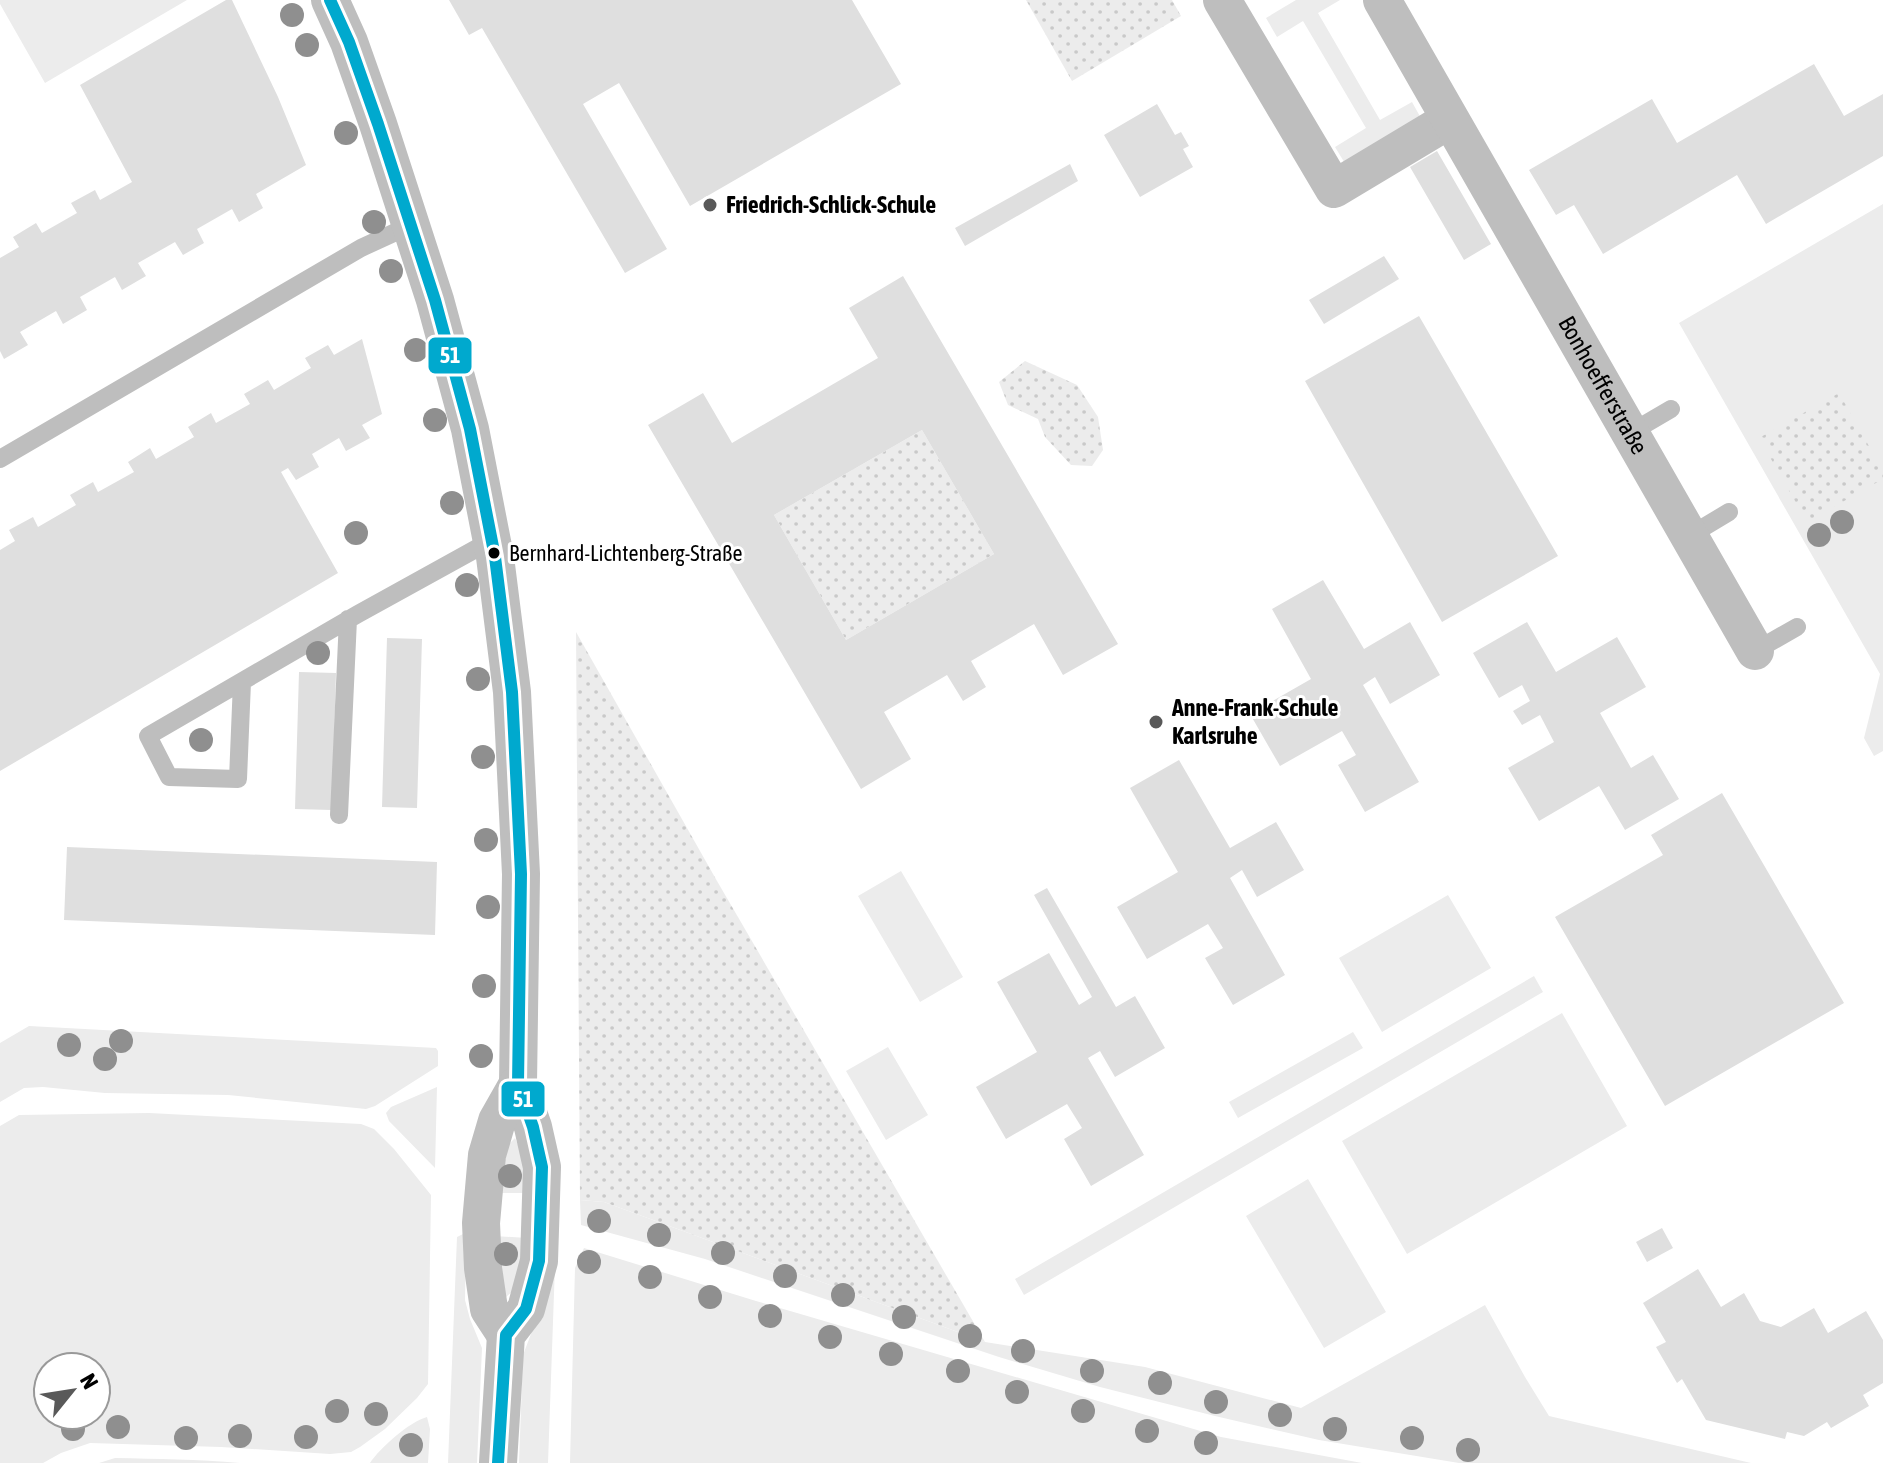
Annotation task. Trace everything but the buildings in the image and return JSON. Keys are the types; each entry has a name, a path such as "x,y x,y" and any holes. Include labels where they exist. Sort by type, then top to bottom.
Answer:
{"street":[{"path":"330,0 349,42 411,225 470,429 492,540 512,692 521,874 518,1084 533,1127 542,1167 539,1261 526,1309 506,1335 498,1463"},
{"path":"1222,0 1334,189 1449,120"},
{"name":"Bonhoefferstraße","path":"1396,5 1449,120 1755,651"},
{"path":"506,1335 489,1309 481,1223 487,1155 497,1121 518,1084"}],"lane":[{"path":"0,459 361,248 411,225"},
{"path":"1630,433 1671,409"},
{"path":"1689,536 1729,512"},
{"path":"242,682 238,779 169,777 148,736 348,619 492,540"},
{"path":"339,815 348,619"},
{"path":"1755,651 1797,627"}],"shaded area":[{"path":"0,0 187,0 45,83"},
{"path":"1026,0 1172,0 1181,16 1072,81"},
{"path":"1296,0 1340,0 1318,13 1380,120 1412,102 1422,120 1346,165 1335,147 1366,128 1303,21 1277,37 1266,18"},
{"path":"1883,204 1883,751 1874,756 1864,738 1880,674 1679,323"},
{"path":"1025,361 1077,385 1098,417 1103,450 1092,466 1071,465 1045,437 1038,419 1008,405 999,382"},
{"path":"1839,393 1883,471 1883,479 1807,522 1759,438"},
{"path":"922,430 994,554 846,640 774,515"},
{"path":"576,632 985,1342 604,1202 580,1200"},
{"path":"901,871 963,977 920,1002 858,896"},
{"path":"1448,895 1491,968 1382,1032 1339,958"},
{"path":"1534,976 1543,992 1024,1295 1015,1279"},
{"path":"1562,1013 1627,1126 1407,1254 1342,1141"},
{"path":"29,1026 436,1048 438,1066 366,1109 228,1095 105,1093 43,1087 24,1088 0,1102 0,1043"},
{"path":"1353,1032 1363,1048 1238,1118 1229,1102"},
{"path":"888,1047 928,1115 886,1140 846,1071"},
{"path":"437,1087 435,1168 389,1121 386,1113 391,1107"},
{"path":"149,1113 361,1124 374,1129 431,1195 428,1384 385,1429 351,1452 330,1454 90,1443 43,1463 0,1463 0,1126 19,1115"},
{"path":"515,1138 523,1165 525,1193 497,1193 509,1144"},
{"path":"1308,1179 1386,1312 1324,1348 1246,1216"},
{"path":"580,1200 604,1202 985,1342 1145,1367 1301,1408 1485,1305 1549,1416 1751,1463 1459,1463 1319,1440 1100,1387 999,1357 705,1259 581,1225"},
{"path":"466,1236 465,1300 482,1348 477,1463 448,1463 457,1237"},
{"path":"494,1236 527,1238 513,1291 506,1297"},
{"path":"556,1237 548,1463 519,1463 523,1355 545,1297"},
{"path":"584,1248 1221,1437 1362,1463 570,1463 575,1268"},
{"path":"427,1417 430,1429 428,1463 370,1463 396,1436"},
{"path":"115,1458 193,1460 240,1463 99,1463"}],"transit line":[{"name":"51","path":"330,0 349,42 378,124 435,300 470,429 495,557 512,692 521,874 518,1084 533,1127 542,1167 539,1261 526,1309 506,1335 498,1463"}],"place":[{"name":"Friedrich-Schlick-Schule","path":"710,205"},
{"name":"Bernhard-Lichtenberg-Straße","path":"494,553"},
{"name":"Anne-Frank-Schule Karlsruhe","path":"1156,722"}]}
